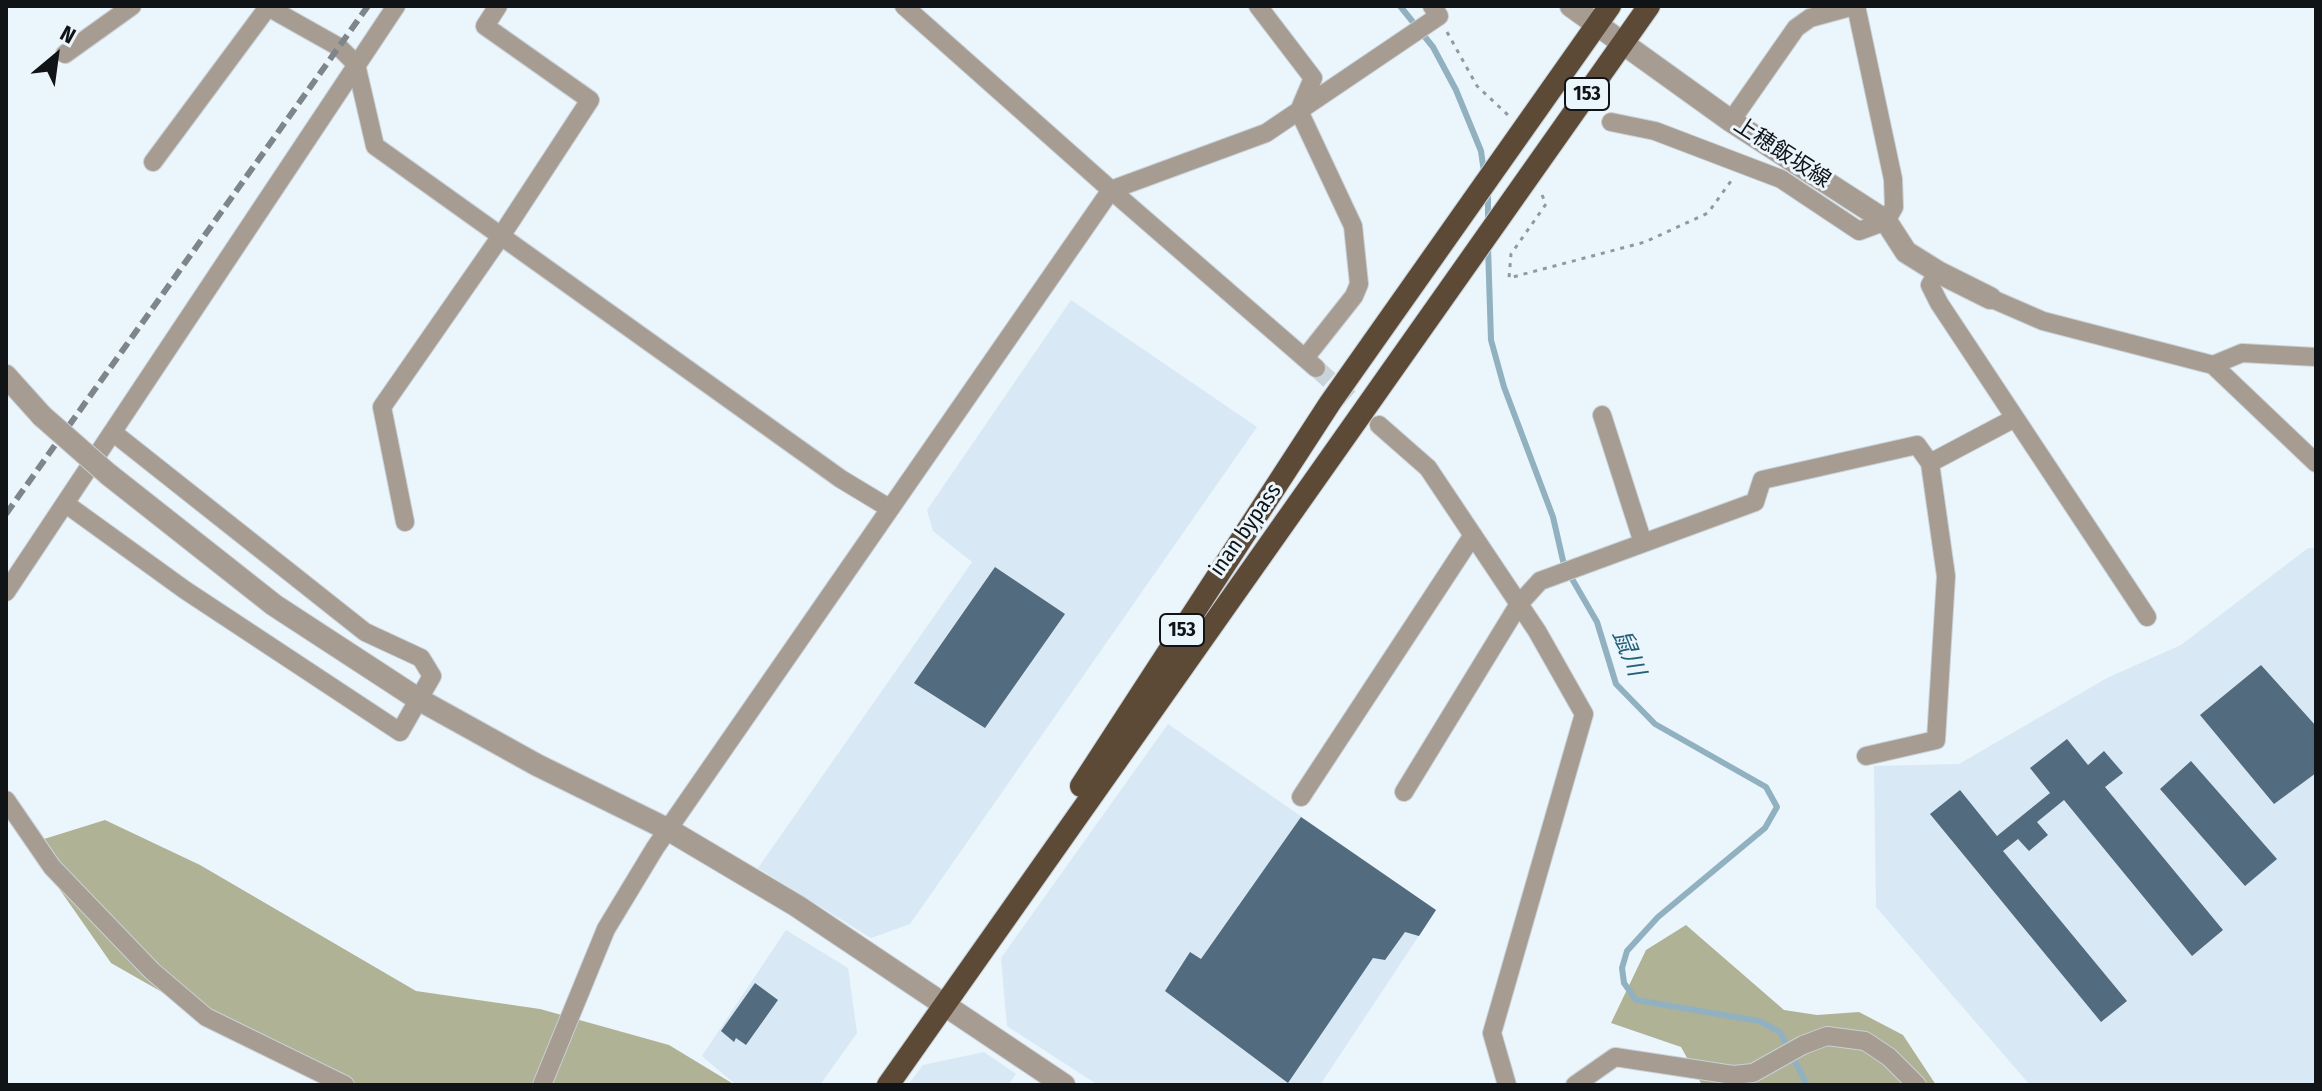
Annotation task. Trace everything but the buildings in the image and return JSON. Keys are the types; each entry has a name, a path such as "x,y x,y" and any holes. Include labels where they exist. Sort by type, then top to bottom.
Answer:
{"highway":[{"name":"inan bypass","path":"888,1085 1330,403 1610,6"},
{"name":"inan bypass","path":"871,1085 939,1002 1452,284 1533,187 1622,43 1649,6"}],"street":[{"path":"65,54 132,6"},
{"path":"6,592 115,434 396,6"},
{"path":"405,522 382,407 501,236 590,100 485,26 498,6"},
{"path":"904,6 1310,363 1359,284 1353,226 1299,111 1313,78 1258,6"},
{"name":"上穂飯坂線","path":"1571,6 1731,121 1886,221 1906,252 1990,298"},
{"path":"1611,122 1655,131 1781,179 1859,231 1886,221 1894,207 1893,179 1855,6 1810,18 1796,28 1731,121"},
{"path":"153,162 267,7 339,47 356,64 375,146 841,479 889,508"},
{"path":"542,1085 606,929 669,830 889,508 1111,190 1266,133 1409,36 1433,15"},
{"path":"1938,272 1930,285 1939,303 2147,617"},
{"path":"1990,298 2043,321 2213,365 2316,463"},
{"path":"2213,365 2242,353 2316,357"},
{"path":"6,376 42,416 108,474 274,605 418,699 537,765 669,830 797,906 1064,1085"},
{"path":"1602,415 1643,543"},
{"path":"1930,463 2015,418"},
{"path":"1379,425 1428,468 1519,604 1584,714 1492,1033 1507,1085"},
{"path":"66,504 185,590 400,732 432,676 421,658 365,632 115,434"},
{"path":"1404,792 1519,604 1540,581 1755,502 1762,480 1917,445 1930,463 1946,576 1936,740 1866,756"},
{"path":"1301,797 1473,535"},
{"path":"6,800 52,867 152,971 195,1008 206,1017 345,1085"},
{"path":"1575,1085 1615,1057 1733,1075 1753,1073 1803,1045 1827,1036 1865,1041 1889,1057 1917,1085"}],"path":[{"path":"1433,15 1477,86 1505,109 1511,123"},
{"path":"1533,187 1546,204 1511,254 1509,278 1645,242 1708,213 1742,164"}],"shaded area":[{"path":"1071,300 1257,427 910,924 871,938 758,868 972,562 933,531 927,510"},
{"path":"2308,548 2316,548 2316,1085 2030,1085 1876,907 1874,766 1959,764 2107,678 2181,645"},
{"path":"1168,724 1436,910 1320,1085 1098,1085 1007,1026 1001,958"},
{"path":"786,930 848,968 857,1033 820,1085 736,1085 702,1056"},
{"path":"984,1052 1016,1074 1008,1085 908,1085 923,1065"}],"green space":[{"path":"105,820 200,865 416,991 540,1009 669,1045 735,1085 325,1085 111,963 28,844"},
{"path":"1686,925 1784,1010 1817,1015 1859,1012 1903,1035 1936,1085 1702,1085 1681,1047 1611,1023 1646,950"}],"waterway":[{"name":"鼠川","path":"1400,6 1433,47 1456,90 1481,151 1484,172"},
{"name":"鼠川","path":"1488,191 1488,220"},
{"name":"鼠川","path":"1488,247 1491,340 1504,387 1553,517 1564,565 1597,622 1616,684 1655,724 1766,787 1777,807 1765,828 1658,917 1627,951 1622,968 1624,983 1636,1000 1759,1021 1780,1032 1807,1085"}],"tunnel":[{"path":"1316,368 1374,420"}],"railway":[{"path":"6,514 368,6"}]}
